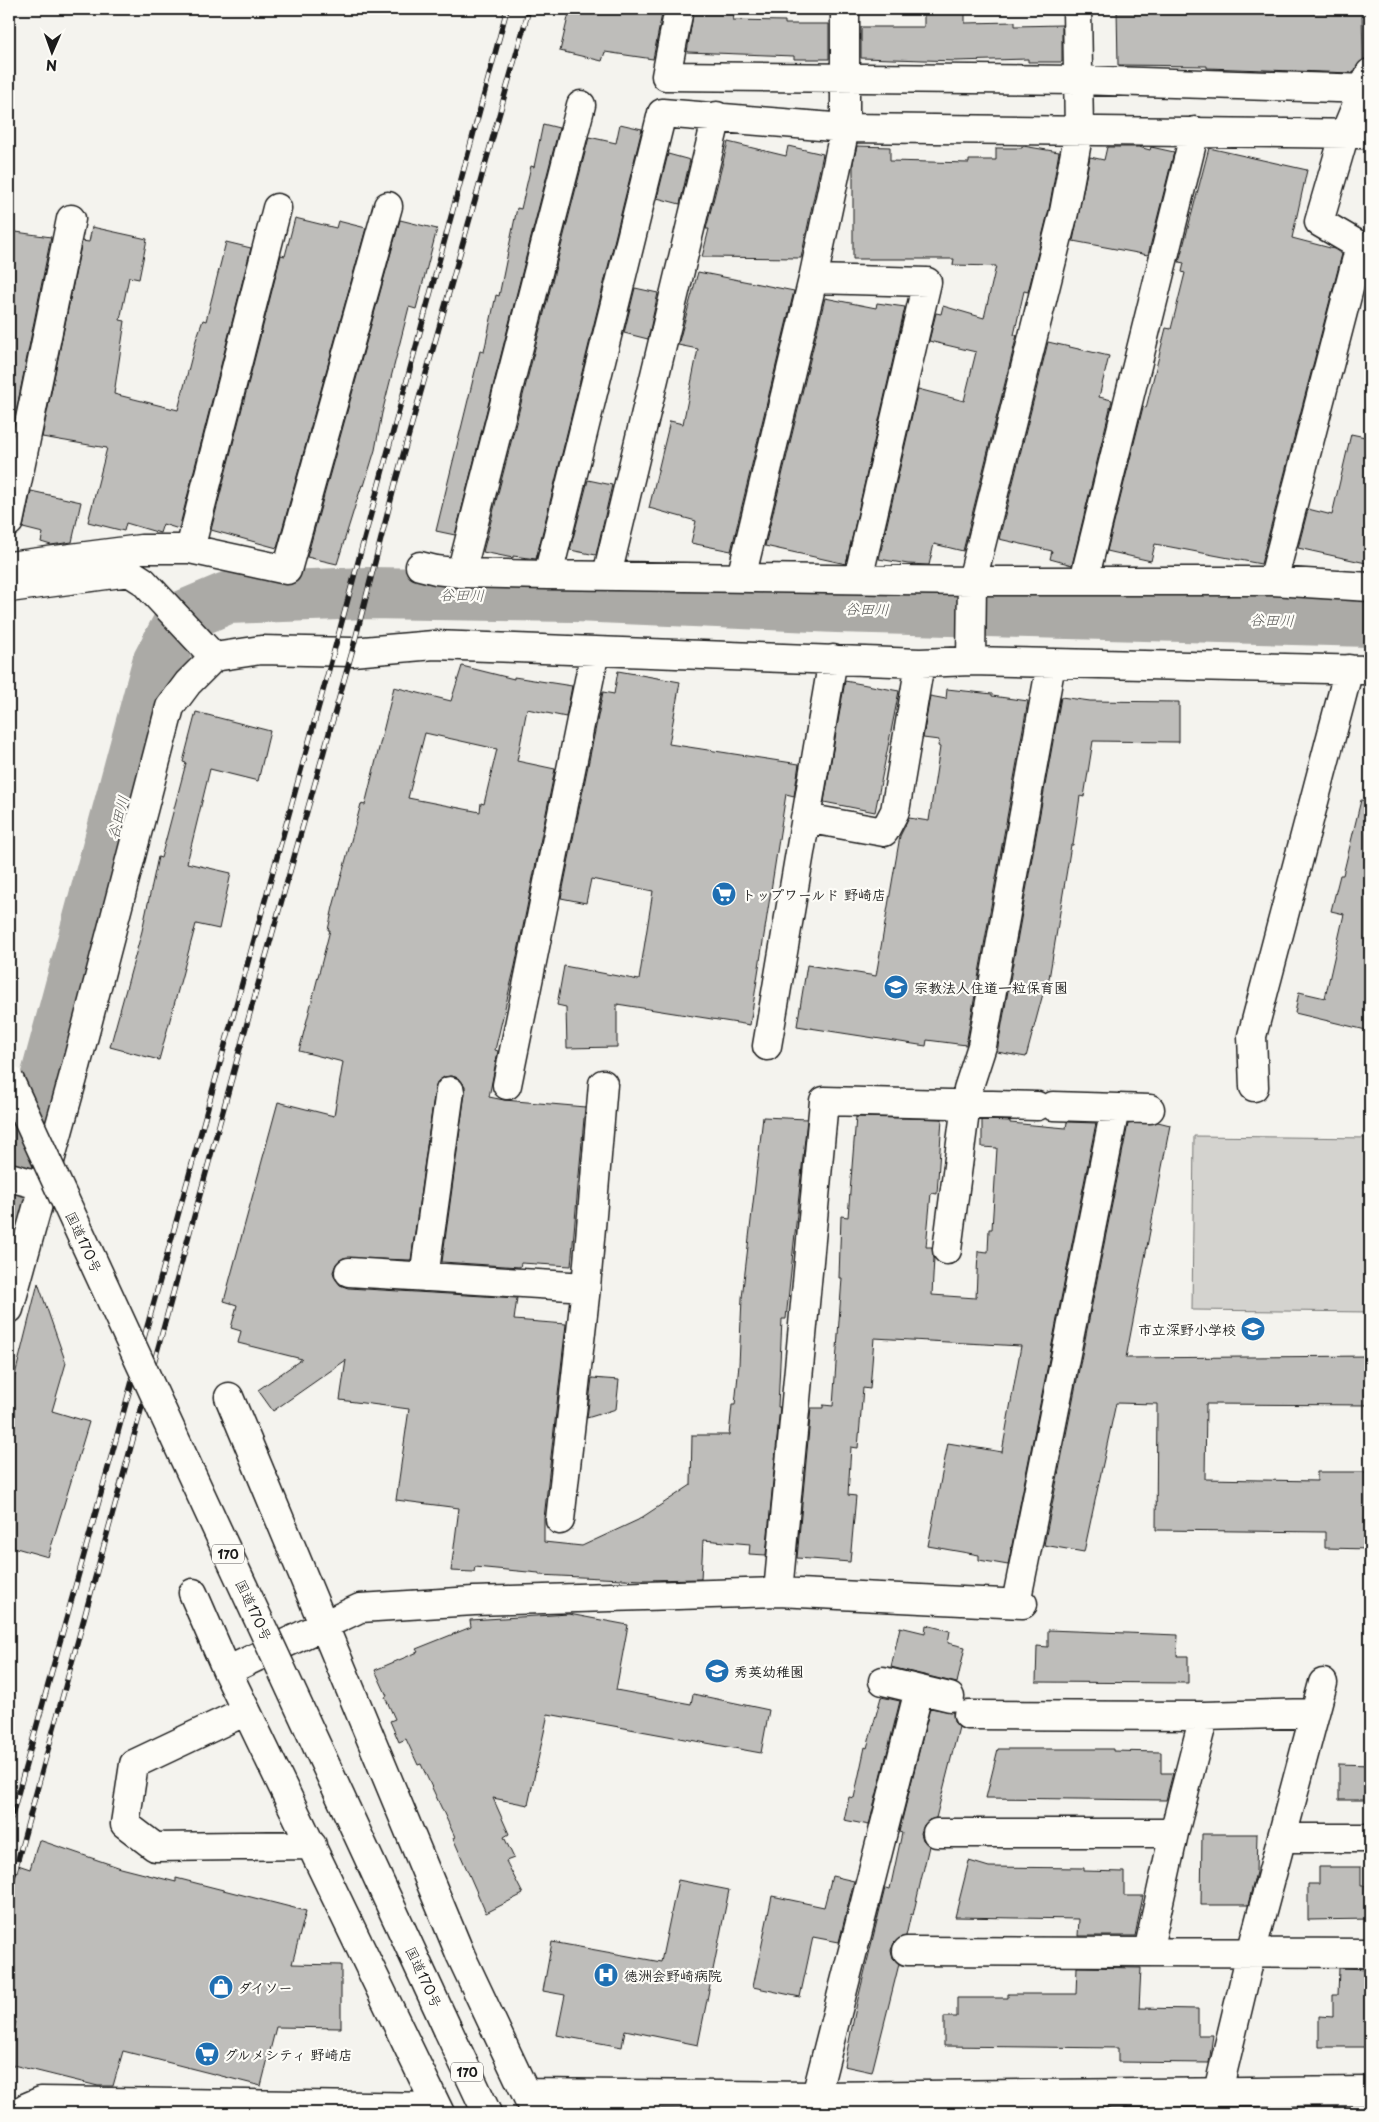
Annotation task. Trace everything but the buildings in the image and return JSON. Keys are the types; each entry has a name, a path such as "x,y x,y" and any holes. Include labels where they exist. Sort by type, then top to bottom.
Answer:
{"main road":[{"path":"679,9 666,76 1368,83 1358,133 1319,222 1360,246 1274,581"},
{"path":"741,578 813,279 845,128 845,9"},
{"path":"971,661 972,581 1064,212 1079,132 1076,80 1077,9"},
{"path":"461,572 581,105"},
{"path":"548,575 662,113 717,116 845,128 1079,132 1358,133"},
{"path":"607,575 717,116"},
{"path":"1084,580 1194,131"},
{"path":"9,566 141,549 190,549 287,570 388,206"},
{"path":"190,549 277,208"},
{"path":"9,522 71,219"},
{"path":"813,279 927,282 858,579"},
{"path":"420,566 436,570 461,572 548,575 972,581 1274,581 1370,587"},
{"path":"9,588 129,572 143,581 214,657"},
{"path":"9,1309 73,1078 170,707 188,684 214,657 261,650 352,652 434,645 920,663 971,661 1360,669 1252,1036 1254,1088"},
{"path":"507,1084 595,651"},
{"path":"767,1046 834,659"},
{"path":"805,818 884,832 895,811 920,663"},
{"path":"946,1250 969,1090 982,1046 1050,664"},
{"name":"国道170号","path":"9,1079 487,2113"},
{"path":"560,1520 586,1287 603,1084"},
{"path":"778,1592 824,1101 969,1090 1045,1106 1150,1109"},
{"path":"424,1277 450,1091"},
{"path":"228,1671 360,1608 474,1601 778,1592 1019,1603 1115,1109"},
{"path":"9,1177 44,1186"},
{"path":"349,1272 586,1287"},
{"path":"229,1397 461,1956 531,2103 816,2096 1370,2091"},
{"path":"20,2113 27,2107 41,2102 439,2110 246,1711 193,1593"},
{"path":"883,1681 919,1690 959,1706 1204,1716 1315,1713"},
{"path":"1218,2092 1252,1953 1323,1683"},
{"path":"816,2096 919,1690"},
{"path":"246,1711 134,1764 125,1824 155,1847 312,1845"},
{"path":"1148,1952 1174,1833 1204,1716"},
{"path":"937,1832 1174,1833"},
{"path":"1283,1838 1370,1838"},
{"path":"907,1950 1370,1953"}],"shaded area":[{"path":"1194,1136 1370,1138 1370,1312 1192,1310"}],"waterway":[{"name":"谷田川","path":"9,1216 158,663 182,617 227,598 368,593 575,596 837,607 1370,621"}],"railway":[{"path":"9,1826 334,651 507,9"},
{"path":"9,1892 244,1034 352,652 396,480 529,9"}],"place":[{"name":"トップワールド 野崎店","path":"724,894"},
{"name":"宗教法人住道一粒保育園","path":"896,987"},
{"name":"市立深野小学校","path":"1253,1329"},
{"name":"秀英幼稚園","path":"717,1671"},
{"name":"徳洲会野崎病院","path":"606,1975"},
{"name":"ダイソー","path":"221,1987"},
{"name":"グルメシティ 野崎店","path":"207,2054"}]}
